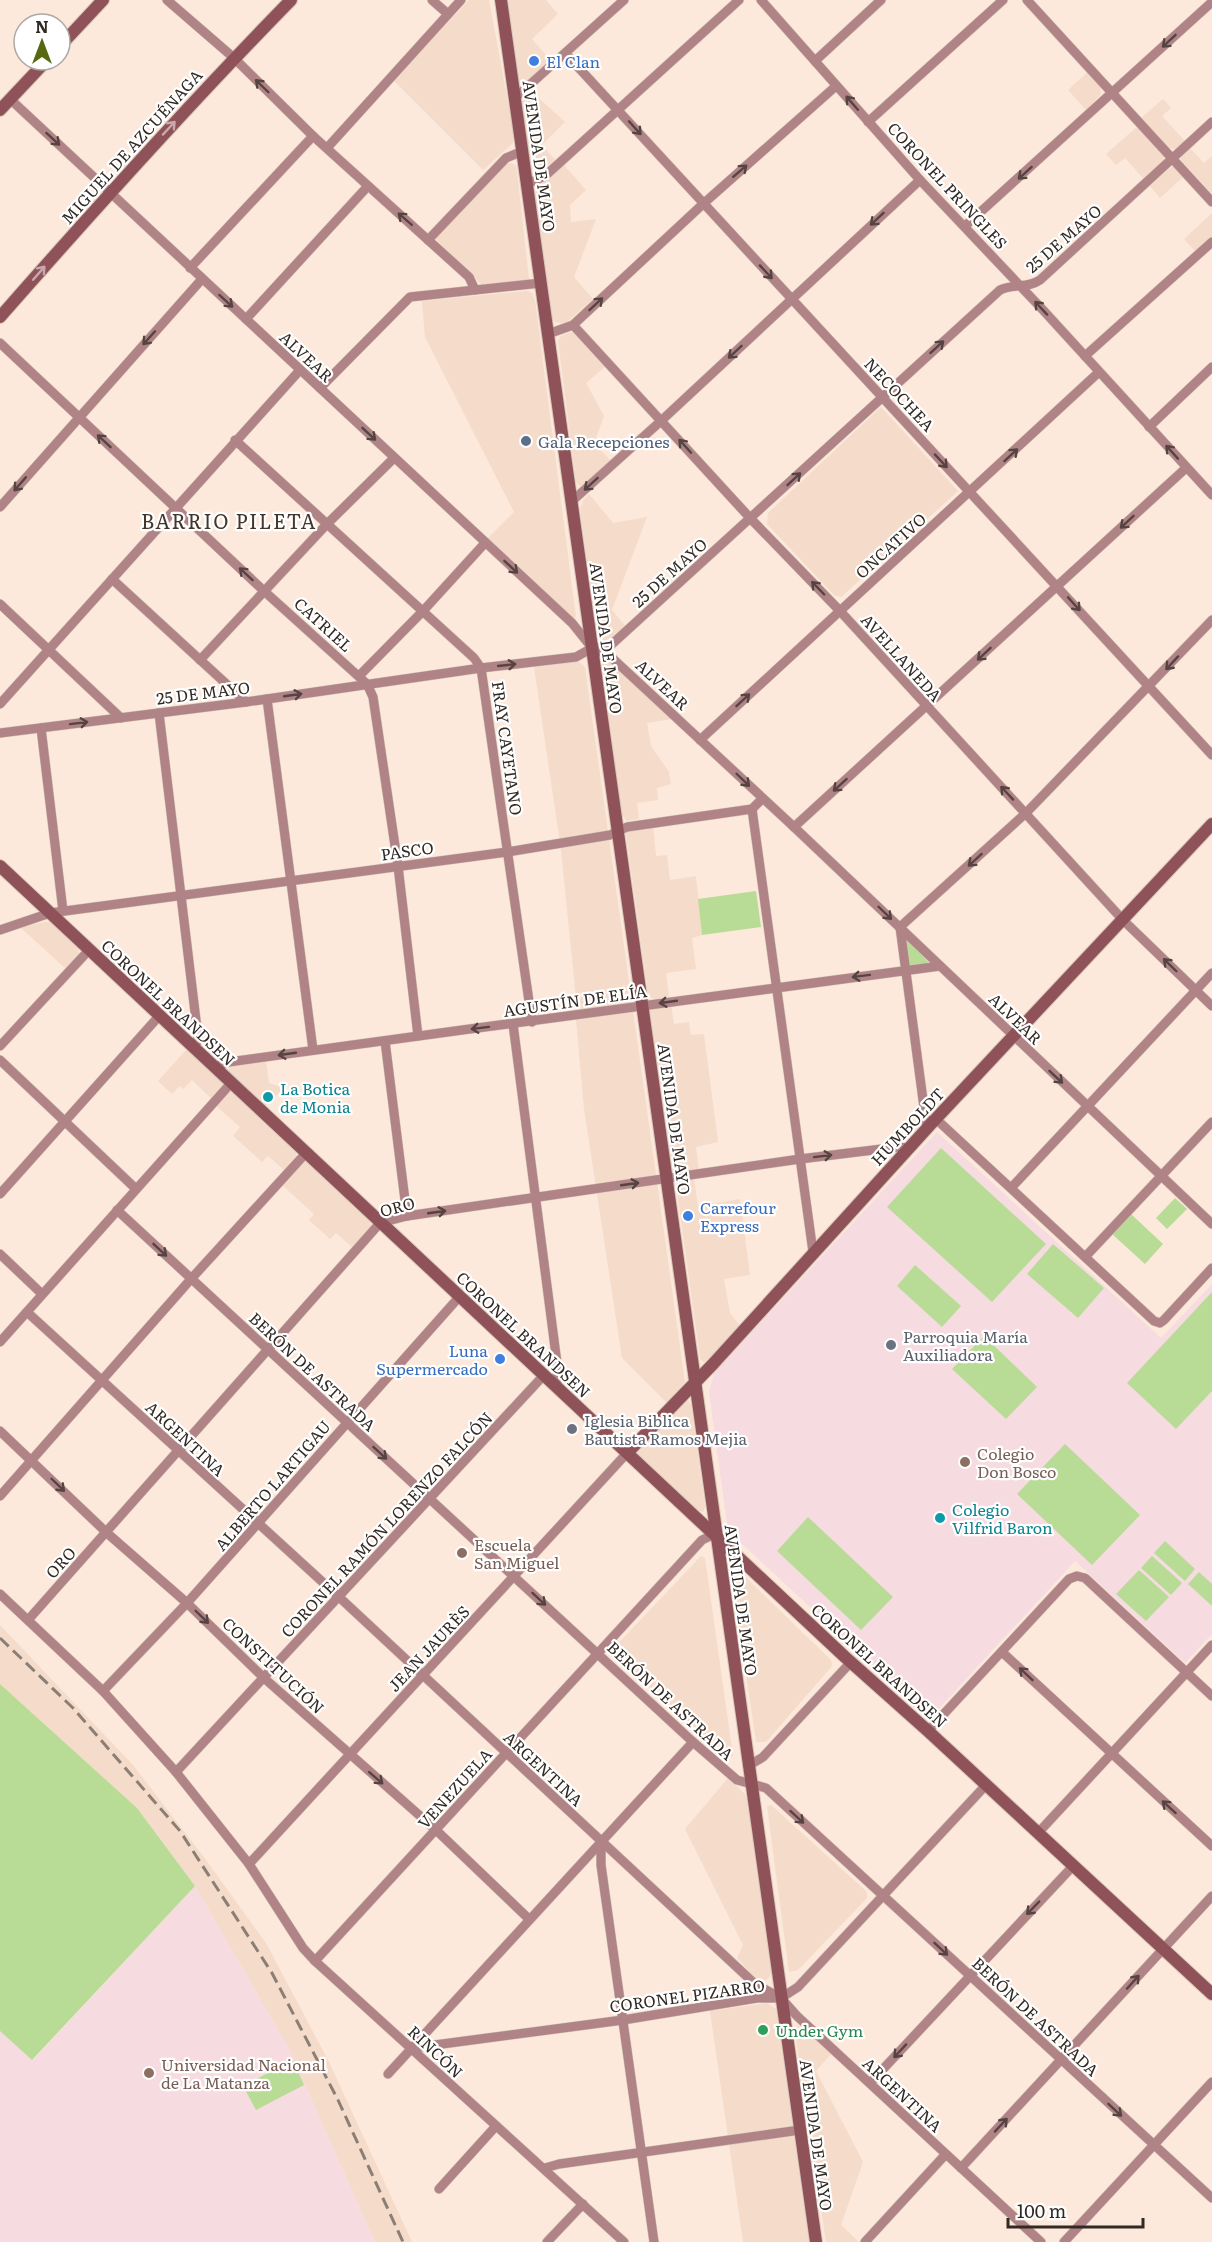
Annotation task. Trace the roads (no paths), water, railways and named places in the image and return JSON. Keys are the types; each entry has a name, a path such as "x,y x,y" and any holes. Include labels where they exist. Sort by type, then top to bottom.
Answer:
{"street":[{"path":"72,33 103,0"},
{"path":"167,0 234,58 313,136 469,277 474,290"},
{"name":"MIGUEL DE AZCUÉNAGA","path":"0,317 111,191 291,0"},
{"path":"432,0 448,14"},
{"path":"327,148 461,0"},
{"name":"AVENIDA DE MAYO","path":"501,0 816,2242"},
{"path":"515,98 624,0"},
{"path":"527,184 544,176 739,0"},
{"path":"815,61 881,0"},
{"path":"868,122 1003,0"},
{"path":"1027,0 1212,202"},
{"name":"CORONEL PRINGLES","path":"764,1 920,180 1021,286 1186,468 1211,492"},
{"path":"965,226 1212,2"},
{"name":"NECOCHEA","path":"566,54 1212,755"},
{"path":"0,110 36,72"},
{"path":"548,334 573,325 703,204 837,86"},
{"name":"ALVEAR","path":"10,99 572,623 592,648 611,657 794,827 1212,1224"},
{"name":"25 DE MAYO","path":"0,734 576,657 592,648 611,645 1000,290 1012,286 1029,286 1040,280 1212,122"},
{"path":"190,268 313,136"},
{"path":"428,240 506,158 523,151"},
{"path":"571,502 920,180"},
{"path":"246,319 368,186"},
{"path":"1085,356 1212,242"},
{"path":"0,507 202,279"},
{"path":"320,388 405,300 415,295 541,283"},
{"name":"AVELLANEDA","path":"573,325 751,519 840,611 1123,920 1212,1006"},
{"name":"CATRIEL","path":"0,343 264,591 367,684 373,697 398,866 418,1036"},
{"path":"1149,427 1212,367"},
{"path":"0,704 174,507 300,370"},
{"name":"ONCATIVO","path":"700,740 1100,372"},
{"name":"FRAY CAYETANO","path":"235,440 474,658 481,668 532,1022"},
{"path":"200,660 327,524 394,458"},
{"path":"794,827 1186,468"},
{"path":"359,676 485,543"},
{"path":"112,579 246,702"},
{"path":"0,604 121,718"},
{"path":"927,1130 900,927 1026,813 1212,620"},
{"path":"267,699 313,1050"},
{"path":"159,713 198,1037 195,1049"},
{"path":"41,728 57,912"},
{"path":"762,799 752,809 813,1252"},
{"name":"PASCO","path":"0,930 57,912 507,852 610,835 627,826 752,809"},
{"name":"HUMBOLDT","path":"628,1452 1212,824"},
{"name":"CORONEL BRANDSEN","path":"0,866 57,912 89,950 380,1223 851,1662 1212,1994"},
{"path":"0,1046 89,950"},
{"name":"AGUSTÍN DE ELÍA","path":"214,1067 229,1062 313,1050 940,966"},
{"path":"1011,1188 1212,972"},
{"path":"0,1194 160,1016"},
{"path":"513,1024 557,1363 558,1388"},
{"path":"385,1041 407,1216"},
{"path":"0,1060 135,1188"},
{"path":"0,1342 135,1188 232,1082"},
{"path":"936,1119 1154,1321 1160,1323 1212,1268"},
{"path":"1086,1256 1212,1122"},
{"name":"ORO","path":"28,1620 380,1223 407,1216 800,1159 898,1147 909,1148"},
{"path":"0,1496 191,1279 306,1153"},
{"name":"BERÓN DE ASTRADA","path":"117,1210 693,1742 737,1780 766,1788 1212,2198"},
{"path":"0,1254 42,1294"},
{"name":"ALBERTO LARTIGAU","path":"103,1691 187,1603 460,1296"},
{"name":"ARGENTINA","path":"27,1312 339,1597 755,1984 781,1998 796,2016 1041,2242"},
{"name":"CORONEL RAMÓN LORENZO FALCÓN","path":"176,1772 544,1375"},
{"name":"CONSTITUCIÓN","path":"0,1431 107,1533 187,1603 264,1678 436,1830 529,1919"},
{"name":"JEAN JAURÈS","path":"249,1864 628,1452"},
{"name":"VENEZUELA","path":"315,1961 702,1540 716,1534"},
{"path":"928,1731 1069,1579 1077,1576 1085,1578 1212,1696"},
{"name":"RINCÓN","path":"0,1594 103,1691 176,1772 249,1864 303,1948 315,1961 624,2242"},
{"path":"1038,1833 1212,1645"},
{"path":"1002,1652 1212,1846"},
{"path":"748,1766 763,1757 851,1662"},
{"path":"388,2074 693,1742"},
{"name":"CORONEL PIZARRO","path":"412,2048 623,2020 757,1998 781,1998 798,1987 986,1785"},
{"path":"601,1842 601,1865 654,2242"},
{"path":"870,2083 1073,1866"},
{"path":"961,2168 1212,1896"},
{"path":"1064,2242 1212,2082"},
{"path":"439,2189 496,2126"},
{"path":"544,2168 800,2130"},
{"path":"865,2242 945,2154"},
{"path":"547,2242 583,2205"}],"railway":[{"path":"0,1638 73,1708 180,1831 272,1973 338,2100 403,2242"}],"place":[{"name":"El Clan","path":"534,61"},
{"name":"Gala Recepciones","path":"526,441"},
{"name":"La Botica de Monia","path":"268,1097"},
{"name":"Carrefour Express","path":"688,1216"},
{"name":"Parroquia María Auxiliadora","path":"891,1345"},
{"name":"Luna Supermercado","path":"500,1359"},
{"name":"Iglesia Biblica Bautista Ramos Mejia","path":"572,1429"},
{"name":"Colegio Don Bosco","path":"965,1462"},
{"name":"Colegio Vilfrid Baron","path":"940,1518"},
{"name":"Escuela San Miguel","path":"462,1553"},
{"name":"Under Gym","path":"763,2030"},
{"name":"Universidad Nacional de La Matanza","path":"149,2073"}],"district":[{"name":"BARRIO PILETA","path":"229,520"}]}
